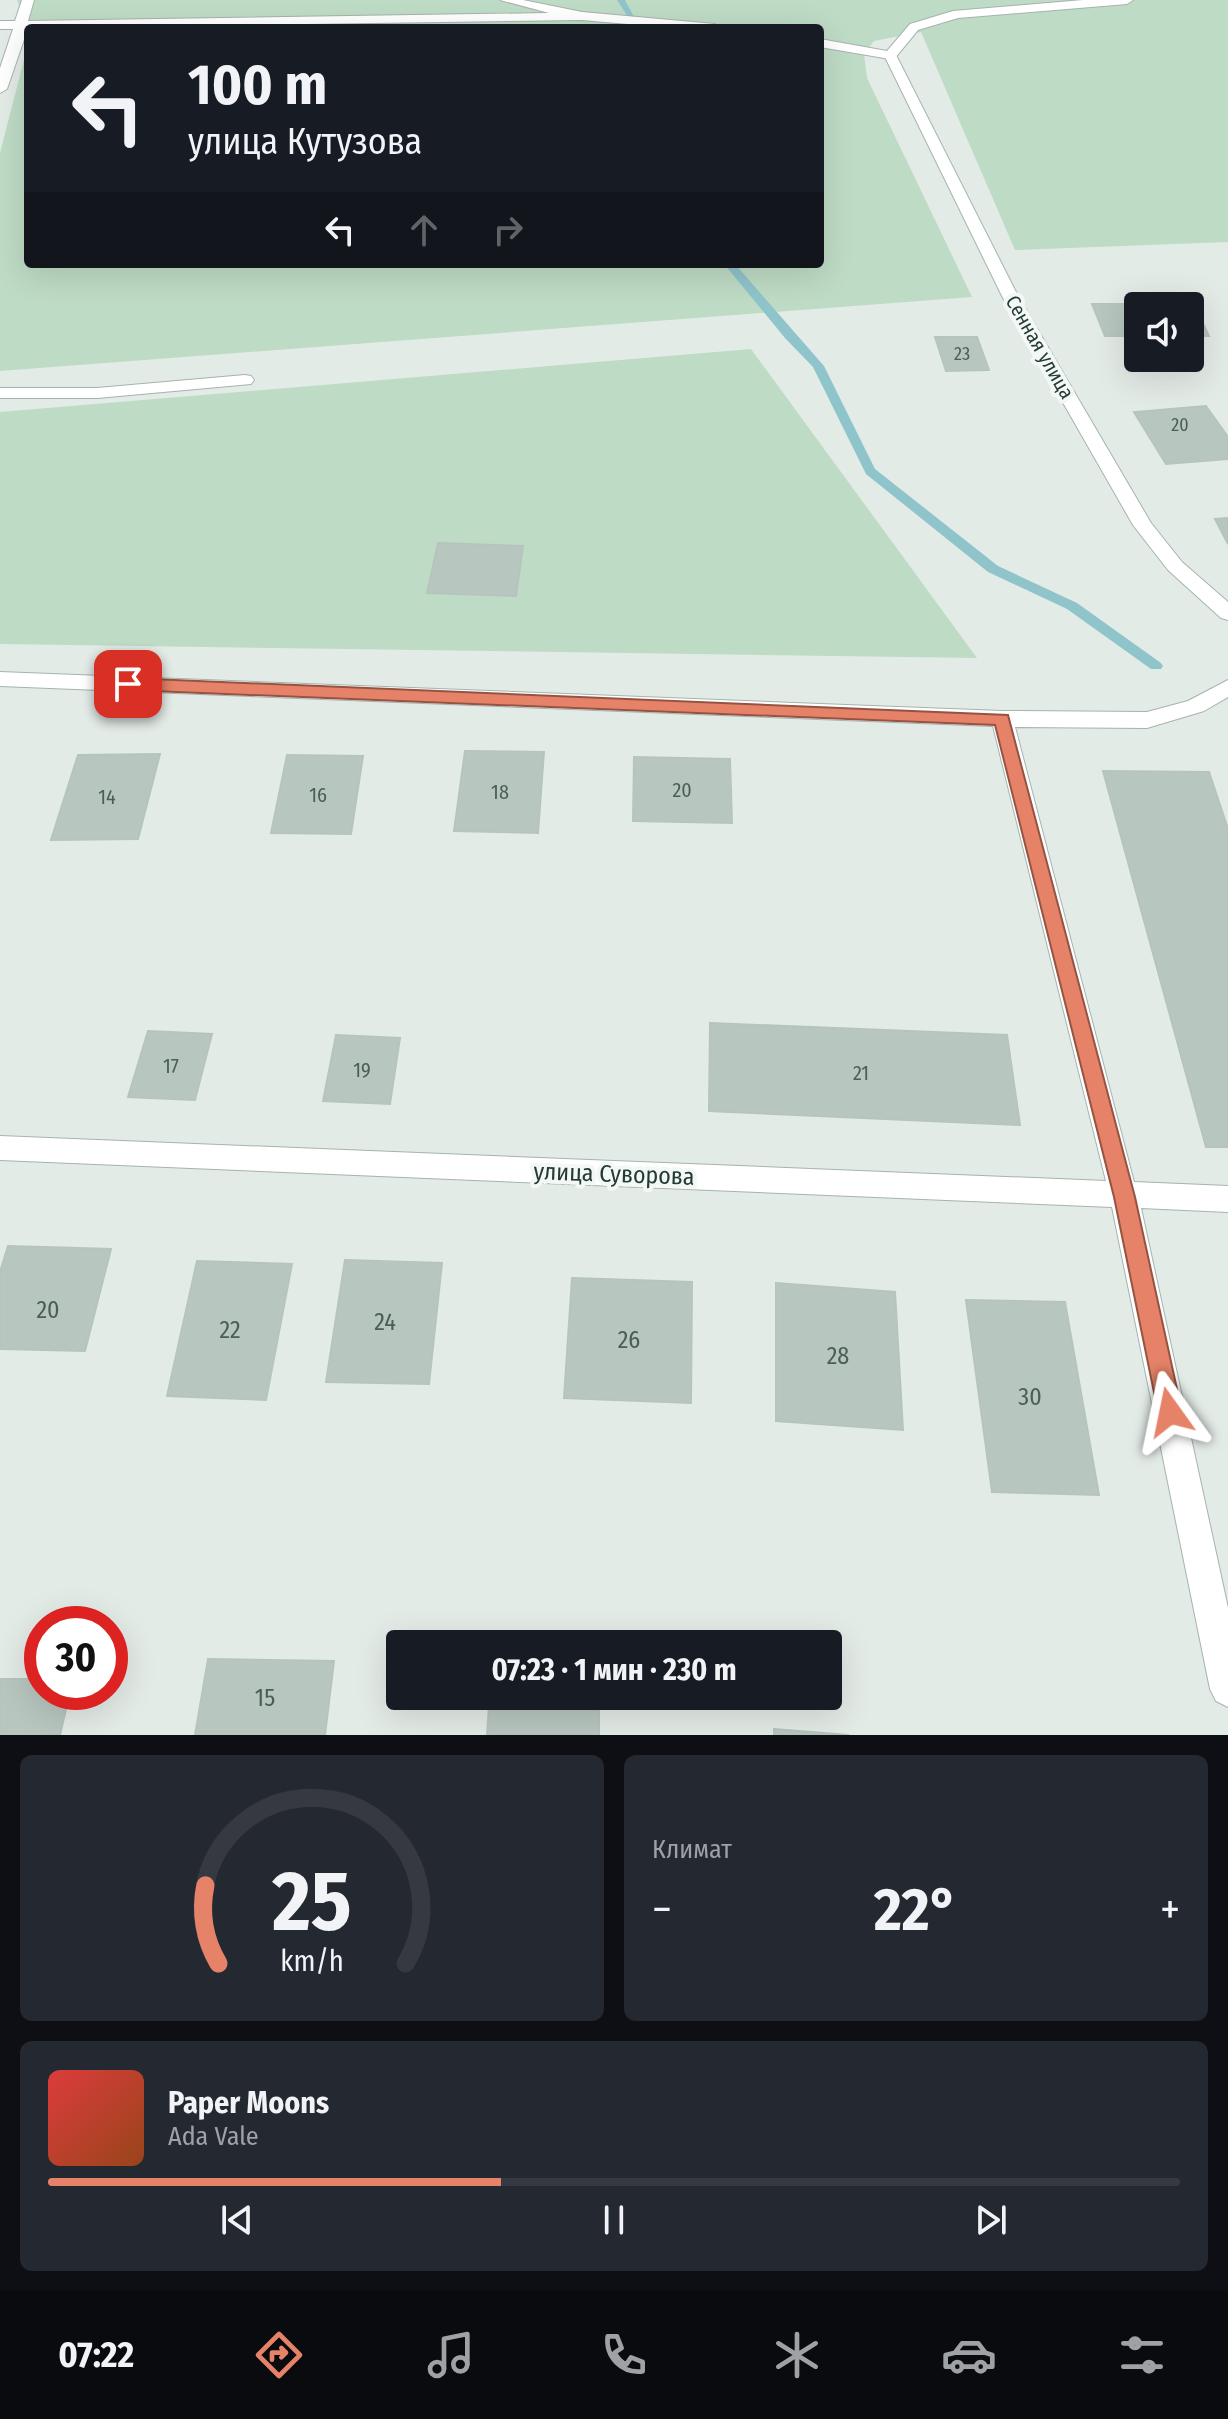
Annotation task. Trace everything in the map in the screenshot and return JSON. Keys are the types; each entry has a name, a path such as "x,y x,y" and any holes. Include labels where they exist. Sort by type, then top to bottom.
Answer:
{"street":[{"path":"0,89 28,0"},
{"path":"506,0 582,16"},
{"path":"824,44 890,55 914,27 957,14 1127,0"},
{"path":"0,25 582,16 671,24"},
{"name":"Сенная улица","path":"890,55 1010,296 1143,525 1175,566 1228,613"},
{"path":"0,393 97,393 245,380"},
{"path":"0,679 1002,719 1147,720 1196,706 1228,687"},
{"path":"1002,719 1124,1197 1228,1689"},
{"name":"улица Суворова","path":"0,1148 1228,1199"}],"green space":[{"path":"17,0 1228,0 1228,242 1015,250 921,32 874,41 864,54 867,78 972,297 0,371 0,153 24,60 24,268 824,268 824,24 26,24"},
{"path":"751,349 977,658 0,644 0,412"}],"building":[{"path":"1092,304 1124,304 1124,336 1105,336"},
{"path":"935,337 977,337 989,370 946,371"},
{"path":"1206,406 1228,437 1228,459 1166,464 1134,412"},
{"path":"1228,518 1228,544 1215,519"},
{"path":"438,543 523,546 516,596 427,593"},
{"path":"465,751 544,752 538,833 454,831"},
{"path":"160,754 138,839 51,840 78,755"},
{"path":"287,755 363,756 351,834 271,833"},
{"path":"634,757 730,759 732,823 633,821"},
{"path":"1103,771 1209,772 1228,829 1228,1147 1206,1147"},
{"path":"710,1023 1007,1035 1020,1125 709,1111"},
{"path":"148,1031 212,1034 195,1100 128,1097"},
{"path":"336,1035 400,1038 390,1104 323,1101"},
{"path":"8,1246 111,1249 85,1351 0,1349 0,1272"},
{"path":"345,1260 442,1263 429,1384 326,1382"},
{"path":"197,1261 292,1264 266,1400 167,1396"},
{"path":"572,1278 692,1282 691,1403 564,1398"},
{"path":"776,1283 895,1292 903,1430 776,1421"},
{"path":"966,1300 1065,1302 1099,1495 992,1492"},
{"path":"208,1659 334,1661 325,1735 195,1735"},
{"path":"0,1679 24,1679 24,1710 66,1710 60,1735 0,1735"},
{"path":"489,1710 599,1710 599,1735 487,1735"},
{"path":"774,1729 849,1735 774,1735"}],"waterway":[{"path":"621,0 631,15"},
{"path":"732,268 818,366 870,471 993,569 1072,606 1156,666"}],"route":[{"path":"128,684 1002,719 1124,1197 1170,1412"}]}
